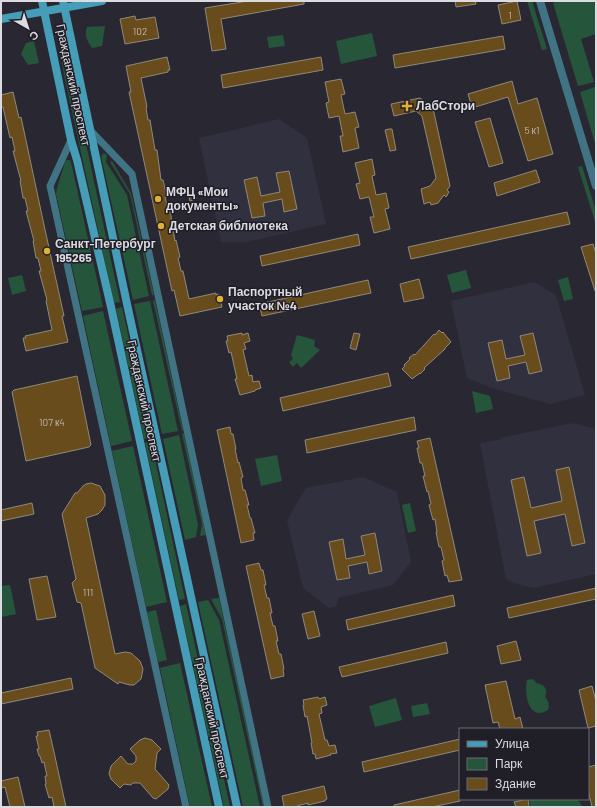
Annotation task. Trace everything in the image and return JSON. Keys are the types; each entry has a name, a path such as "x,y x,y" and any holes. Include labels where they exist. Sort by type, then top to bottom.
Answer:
{"main road":[{"name":"Гражданский проспект","path":"42,1 71,140 111,307 220,807"},
{"path":"1,19 44,11 64,4 102,1"},
{"name":"Гражданский проспект","path":"64,4 237,807"}],"street":[{"path":"540,1 596,186"},
{"path":"90,130 132,174 268,807"},
{"path":"71,140 50,186 186,807"}],"shaded area":[{"path":"279,119 307,138 326,224 246,242 221,242 199,138"},
{"path":"534,282 556,295 585,395 550,404 492,388 467,378 451,301"},
{"path":"573,423 596,429 596,574 533,588 512,582 506,579 480,443"},
{"path":"363,477 397,492 411,562 393,585 338,598 337,606 329,608 303,588 287,520 306,488"}],"green space":[{"path":"527,1 532,1 547,49 542,50"},
{"path":"560,1 594,1 596,7 596,34 581,39 594,82 578,86 553,3"},
{"path":"105,26 102,46 92,48 86,38 87,27"},
{"path":"372,33 377,56 341,64 336,41"},
{"path":"283,35 285,46 269,48 267,37"},
{"path":"58,36 60,36 71,74 120,302 114,303 64,75"},
{"path":"34,41 39,63 28,65 21,54 26,43"},
{"path":"595,87 596,89 596,147 580,92"},
{"path":"104,153 107,155 106,162 127,195 149,296 133,300 101,156"},
{"path":"70,160 71,162 103,307 82,311 56,194 65,162"},
{"path":"112,161 131,193 154,295 152,295 130,194 110,162"},
{"path":"582,166 596,211 596,225 578,167"},
{"path":"466,270 471,288 452,293 447,275"},
{"path":"22,275 26,291 12,295 8,278"},
{"path":"568,277 573,299 564,301 558,280"},
{"path":"155,300 183,430 182,431 153,301"},
{"path":"150,301 178,431 162,434 134,304"},
{"path":"122,307 150,438 144,439 116,309"},
{"path":"103,311 132,441 111,446 83,316"},
{"path":"297,335 315,340 314,346 320,350 301,368 297,363 293,367 289,362 293,359 291,355"},
{"path":"472,391 490,396 493,409 476,413"},
{"path":"184,433 206,535 200,536 202,524 182,434"},
{"path":"179,435 198,525 196,537 185,540 163,439"},
{"path":"151,441 185,599 179,600 145,443"},
{"path":"133,446 167,602 146,607 112,451"},
{"path":"277,455 282,481 261,486 255,459"},
{"path":"410,503 416,531 408,533 402,505"},
{"path":"10,585 16,614 2,617 1,586"},
{"path":"219,598 265,807 263,807 222,619 211,599"},
{"path":"208,600 219,620 260,807 243,807 198,602"},
{"path":"186,604 230,807 224,807 180,606"},
{"path":"156,610 167,660 158,662 147,612"},
{"path":"180,663 212,807 190,807 160,668"},
{"path":"532,679 546,689 545,696 549,708 541,713 532,709 527,698 527,680"},
{"path":"396,698 402,720 375,727 369,706"},
{"path":"427,703 430,714 413,717 411,706"},
{"path":"529,800 578,800 583,807 531,807"}],"building":[{"path":"248,1 304,1 304,4 221,19 226,49 212,51 205,8"},
{"path":"455,1 475,1 476,4 456,7"},
{"path":"517,1 521,20 502,24 498,5"},
{"path":"135,16 136,20 155,17 159,38 125,44 120,19"},
{"path":"503,36 505,49 395,68 393,55"},
{"path":"167,57 170,70 168,70 168,72 141,78 148,120 150,120 155,150 157,150 161,180 163,180 167,197 165,197 168,210 170,210 175,241 176,240 180,257 178,258 181,271 183,271 189,299 216,293 216,295 219,294 222,307 180,316 174,290 172,291 129,92 131,92 126,66"},
{"path":"321,57 323,70 223,88 221,75"},
{"path":"341,79 345,94 341,95 345,114 355,112 359,127 355,128 359,148 343,152 340,136 343,136 339,116 329,118 326,103 329,102 325,82"},
{"path":"512,81 518,104 537,98 553,154 528,161 508,97 472,108 468,94"},
{"path":"13,92 19,118 21,117 64,316 62,316 68,342 26,351 23,338 26,338 25,336 52,330 47,300 39,271 41,271 38,258 36,258 34,241 26,211 28,211 25,198 23,198 21,181 13,151 15,151 12,137 10,138 3,107 1,108 1,95"},
{"path":"420,98 433,108 450,186 447,190 449,192 446,197 444,195 438,203 431,205 430,202 424,204 421,189 430,186 436,178 422,116 416,111 394,116 391,104"},
{"path":"490,118 503,163 489,167 475,122"},
{"path":"392,129 396,150 390,151 385,130"},
{"path":"372,159 375,175 372,176 376,195 386,193 389,208 385,209 390,229 374,233 370,217 374,217 369,197 360,199 356,184 360,183 355,163"},
{"path":"536,170 540,182 497,196 494,183"},
{"path":"289,171 297,209 284,212 282,199 263,203 265,216 252,218 244,180 257,177 261,196 280,192 276,173"},
{"path":"193,186 196,199 190,201 187,188"},
{"path":"567,212 570,224 411,259 408,247"},
{"path":"358,234 360,245 262,266 260,256"},
{"path":"593,244 596,254 596,291 581,247"},
{"path":"419,279 424,298 404,302 400,284"},
{"path":"368,280 371,293 262,316 259,304"},
{"path":"439,330 442,333 443,332 451,342 424,368 425,369 420,374 412,379 402,369 405,366 404,365 410,359 409,358 414,354 415,355"},
{"path":"242,333 242,335 248,333 250,341 244,343 246,349 243,350 249,376 252,375 253,382 259,381 261,388 240,395 235,379 237,379 231,352 229,353 226,341 228,341 227,336"},
{"path":"354,333 360,334 356,350 350,348"},
{"path":"533,333 542,371 529,374 526,362 508,366 510,378 497,381 488,343 502,340 506,359 525,355 520,336"},
{"path":"388,373 391,386 283,411 280,398"},
{"path":"77,376 91,445 89,447 26,461 12,392 14,390"},
{"path":"414,417 416,430 307,453 305,440"},
{"path":"230,427 231,434 233,434 238,463 239,462 243,477 241,478 243,490 245,490 249,505 247,505 250,518 255,533 253,533 254,540 241,543 217,430"},
{"path":"430,438 462,580 449,582 447,575 445,576 442,561 444,560 441,547 439,547 435,519 433,520 429,505 431,504 423,476 425,476 422,463 420,463 417,441"},
{"path":"569,467 585,543 572,546 565,514 534,521 541,553 527,556 511,480 524,477 531,508 562,501 556,470"},
{"path":"91,483 100,486 105,495 105,505 98,514 86,518 115,654 125,652 131,653 140,661 143,669 141,679 134,685 119,682 118,684 95,668 81,603 77,602 72,583 76,579 62,514 75,493 77,493 86,484"},
{"path":"32,503 34,514 1,521 1,510"},
{"path":"375,533 382,571 369,574 367,562 348,566 350,578 337,580 329,542 343,539 346,559 365,555 361,536"},
{"path":"259,563 261,570 263,570 266,585 264,585 267,598 269,598 272,613 270,613 273,626 275,626 278,641 276,641 279,654 281,654 284,669 284,676 271,679 246,566"},
{"path":"47,576 56,617 37,620 29,579"},
{"path":"596,588 596,599 509,618 507,608"},
{"path":"453,595 455,606 348,630 346,620"},
{"path":"314,611 320,636 308,639 302,614"},
{"path":"516,641 521,660 501,664 497,646"},
{"path":"446,642 448,653 342,677 339,667"},
{"path":"71,678 73,689 1,704 1,693"},
{"path":"506,681 515,719 520,717 523,728 500,728 498,722 493,723 485,685"},
{"path":"592,686 596,701 596,726 588,728 579,690"},
{"path":"318,697 319,699 325,697 327,705 321,707 322,713 319,714 325,740 327,740 329,746 335,745 337,753 316,759 315,754 313,754 303,700"},
{"path":"49,730 66,807 54,807 52,797 49,798 45,784 45,776 47,776 44,762 42,763 37,749 39,749 36,736 38,736 37,732"},
{"path":"145,738 152,740 161,749 157,753 155,769 169,785 168,789 156,799 153,798 140,783 133,783 131,785 124,784 120,788 111,779 109,774 111,766 121,756 128,764 133,764 136,761 136,756 130,749 140,740"},
{"path":"459,739 459,750 364,772 362,762"},
{"path":"596,765 596,807 592,807 589,794 589,767"},
{"path":"18,777 25,807 10,807 5,787 1,788 1,781"},
{"path":"324,786 327,799 325,801 308,805 308,803 297,806 298,807 284,807 282,796"},
{"path":"459,790 460,801 432,807 394,807 394,805"},
{"path":"528,800 529,807 516,807 514,802"}],"place":[{"name":"ЛабСтори","path":"407,106"},
{"name":"МФЦ «Мои документы»","path":"158,199"},
{"name":"Детская библиотека","path":"161,226"},
{"name":"Санкт-Петербург 195265","path":"47,251"},
{"name":"Паспортный участок №4","path":"220,299"}]}
